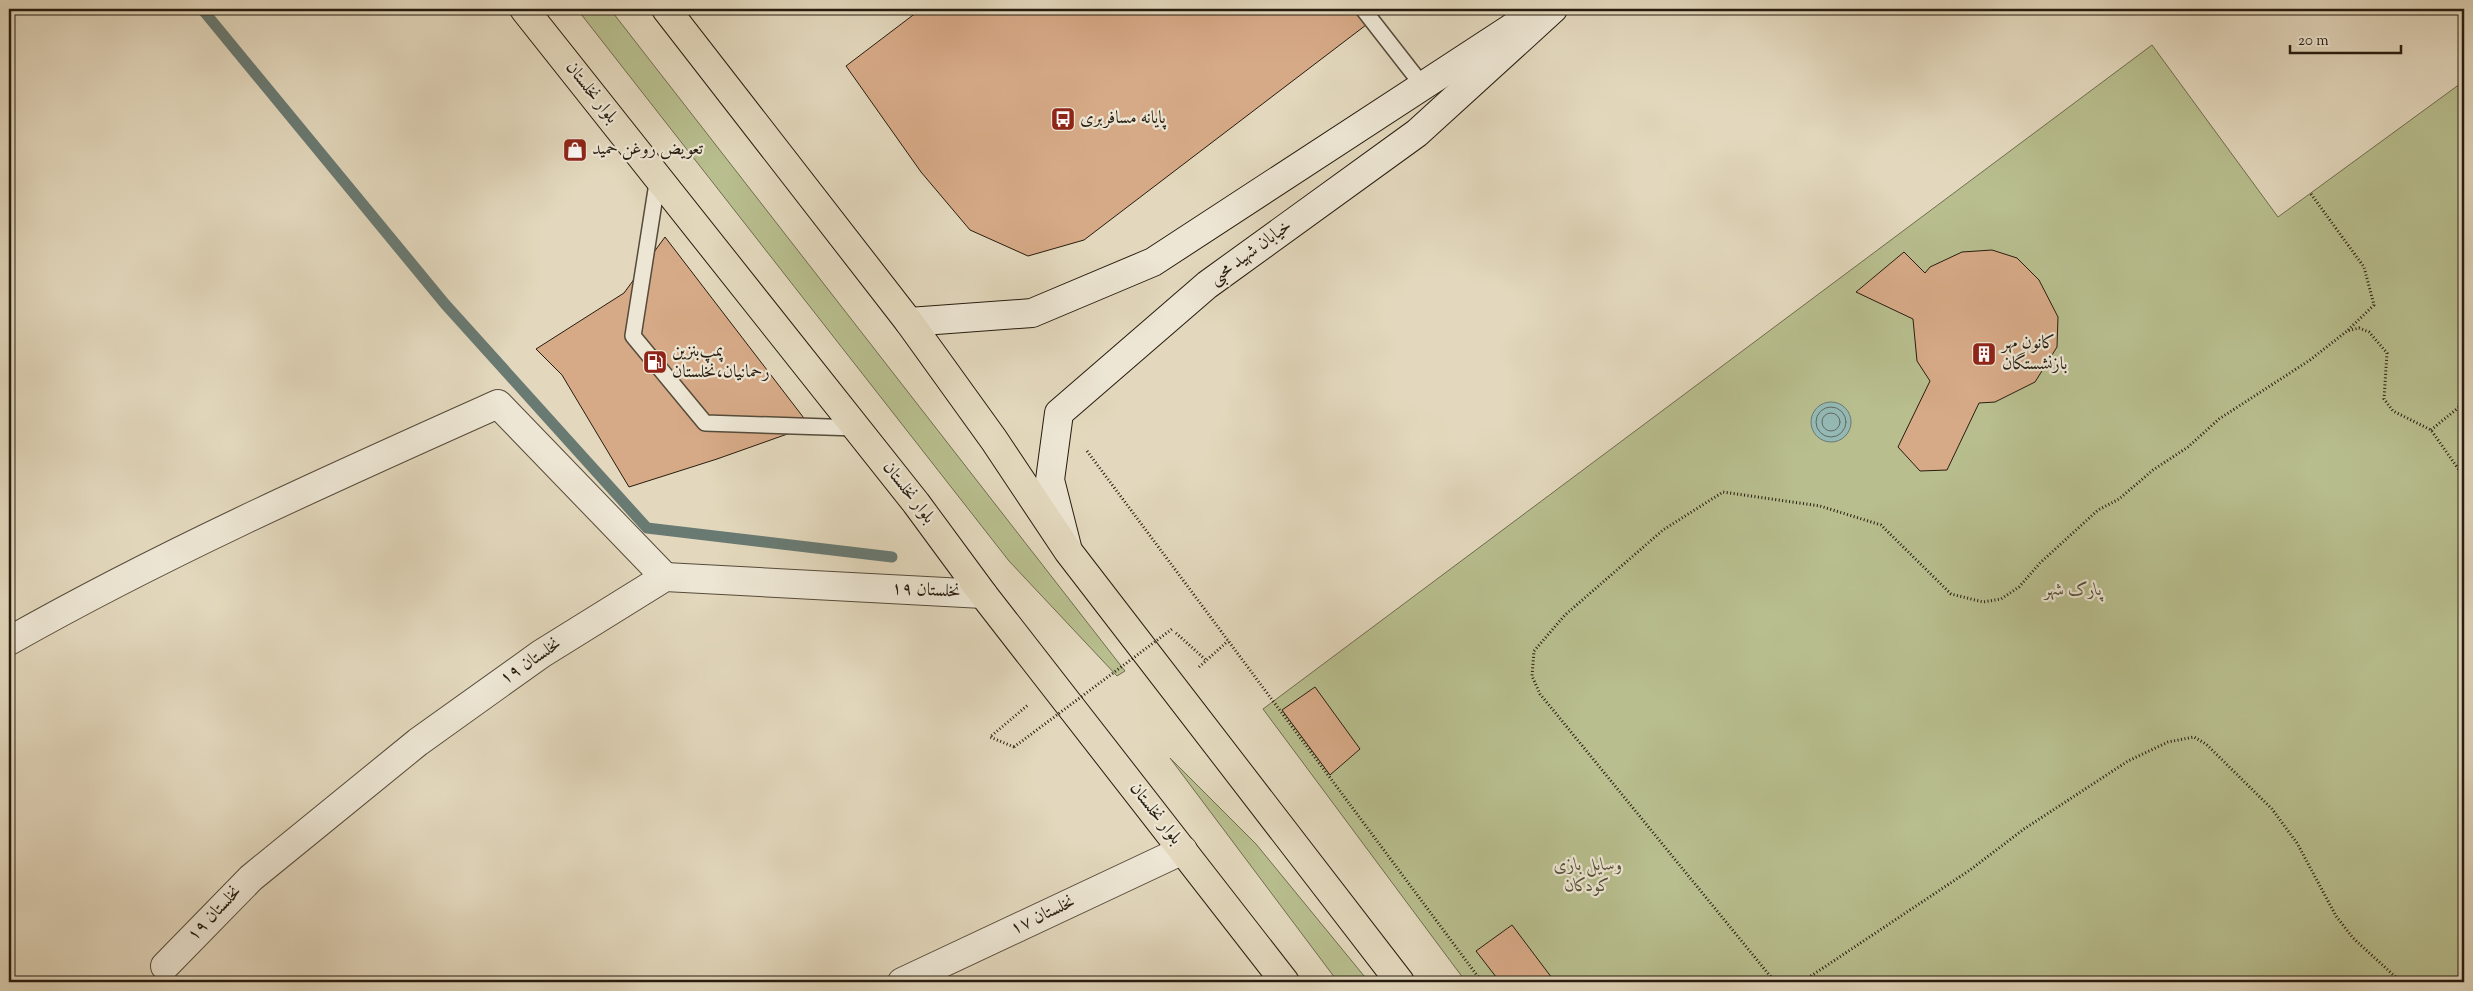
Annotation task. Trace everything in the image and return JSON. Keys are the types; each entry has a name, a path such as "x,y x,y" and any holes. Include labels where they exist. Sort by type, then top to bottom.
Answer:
{"main road":[{"name":"بلوار نخلستان","path":"524,9 916,503 983,594 1285,982"},
{"path":"666,9 909,322 994,440 1068,551 1400,982"}],"street":[{"path":"909,322 1032,313 1153,262 1541,9"},
{"name":"خیابان شهید محبی","path":"1059,413 1206,285 1417,133 1553,9"},
{"path":"9,641 53,616 288,499 498,404 666,577"},
{"path":"1059,413 1050,480 1068,551"},
{"name":"نخلستان ۱۹","path":"165,966 251,878 418,742 541,654 666,577 983,594"},
{"name":"نخلستان ۱۷","path":"902,982 1183,850"}],"lane":[{"path":"1363,9 1424,86"},
{"path":"658,177 633,336 705,423 857,428"}],"path":[{"path":"1775,982 1540,694 1532,676 1534,651 1565,615 1656,536 1705,502 1724,492 1820,506 1881,525 1951,594 1983,602 2001,599 2019,587 2040,564 2098,510 2119,499 2153,470 2188,447 2219,419 2310,360 2347,331 2374,305 2364,267 2311,194"},
{"path":"2347,331 2359,328 2368,332 2387,353 2384,399 2393,411 2431,430 2464,477"},
{"path":"2431,430 2464,403"},
{"path":"1059,413 1482,982"},
{"path":"1053,683 990,737 1014,747 1172,629 1207,661"},
{"path":"1174,688 1228,641"},
{"path":"1802,982 1970,870 2024,828 2128,761 2168,742 2194,737 2206,744 2272,809 2297,843 2336,916 2353,938 2401,982"},
{"path":"2460,982 2464,978"}],"green space":[{"path":"577,9 610,9 1125,671 1117,676 1009,561"},
{"name":"پارک شهر","path":"2152,45 2278,217 2464,81 2464,982 1466,982 1263,709"},
{"path":"1170,758 1256,844 1369,982 1338,982"}],"water":[{"path":"1827,402 1835,402 1842,405 1848,411 1851,422 1848,433 1842,439 1835,442 1827,442 1820,439 1814,433 1811,426 1811,418 1814,411 1820,405"}],"building":[{"name":"پایانه مسافربری","path":"921,9 1387,9 1084,240 1028,256 970,230 921,172 846,66"},
{"name":"پمپ‌بنزین رحمانیان،نخلستان","path":"665,237 810,426 717,459 629,487 562,375 536,349 624,293"},
{"name":"کانون مهر بازنشستگان","path":"1992,250 2017,258 2039,280 2058,317 2057,347 2035,382 1995,402 1979,403 1947,470 1920,471 1898,447 1930,381 1917,361 1913,319 1856,292 1904,252 1925,273 1930,267 1962,252"},
{"path":"1315,687 1360,749 1330,775 1282,710"},
{"path":"1512,925 1555,982 1500,982 1476,951"}],"waterway":[{"path":"202,9 445,304 647,528 892,557"}],"place":[{"name":"پایانه مسافربری","path":"1063,119"},
{"name":"تعویض روغن حمید","path":"575,150"},
{"name":"کانون مهر بازنشستگان","path":"1984,354"},
{"name":"پمپ‌بنزین رحمانیان،نخلستان","path":"655,362"}],"park label":[{"name":"وسایل بازی کودکان","path":"1588,876"}]}
